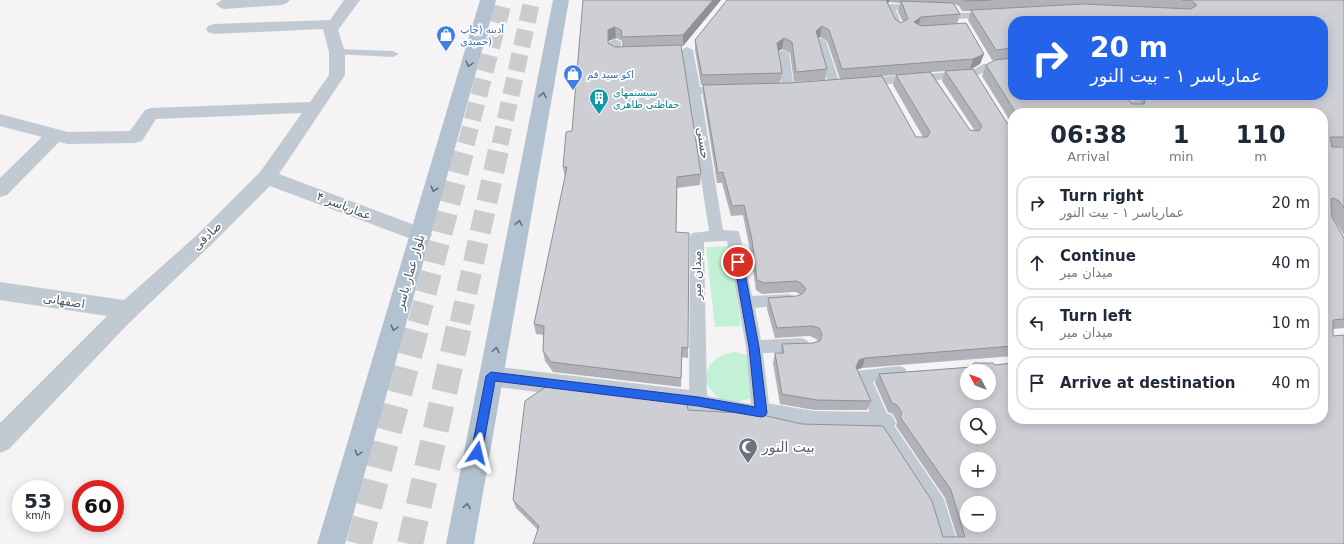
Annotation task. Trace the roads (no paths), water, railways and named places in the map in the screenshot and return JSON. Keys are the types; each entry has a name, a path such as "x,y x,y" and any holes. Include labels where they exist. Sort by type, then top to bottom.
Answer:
{"main road":[{"name":"بلوار عمار یاسر","path":"332,544 488,0"},
{"path":"460,544 561,0"}],"street":[{"path":"224,4 282,0"},
{"path":"214,29 335,24 352,0"},
{"name":"صادقی","path":"0,441 128,310 204,240 267,177 337,75 337,52 330,30 335,24"},
{"path":"0,120 68,138 134,137 152,114 315,107"},
{"path":"0,190 56,134"},
{"name":"عماریاسر ۴","path":"267,177 421,235"},
{"name":"اصفهانی","path":"0,291 128,310"},
{"path":"491,376 698,402"},
{"path":"761,413 814,422 883,423"}],"lane":[{"path":"899,29 889,7 932,8"},
{"path":"966,29 956,12 998,14"},
{"path":"673,51 687,50 696,39"},
{"path":"821,41 834,84"},
{"path":"615,42 616,53 638,52"},
{"name":"حسنی","path":"687,50 696,91 717,236"},
{"path":"337,52 393,54"},
{"path":"783,53 784,88 803,87"},
{"path":"981,54 988,66"},
{"path":"819,86 973,74 988,66 1008,64"},
{"path":"973,74 981,86"},
{"path":"932,77 940,91"},
{"path":"883,80 890,93"},
{"path":"696,91 734,90"},
{"path":"1128,108 1126,105 1147,104 1144,100"},
{"name":"میدان میر","path":"698,402 697,237 733,235 754,347 761,413"},
{"path":"746,303 794,299"},
{"path":"754,347 810,345"},
{"path":"915,371 862,376 883,423 938,505 948,544"},
{"path":"698,402 761,413"}],"tunnel":[{"path":"466,144 504,0"},
{"path":"500,144 532,0"},
{"path":"418,323 466,143"},
{"path":"460,323 500,143"},
{"path":"359,544 418,322"},
{"path":"410,544 460,322"}],"place":[{"name":"آدینه (چاپ حمیدی)","path":"446,52"},
{"name":"اکو سید قم","path":"573,91"},
{"name":"سیستمهای حفاظتی طاهری","path":"599,115"},
{"name":"بیت النور","path":"748,464"}]}
